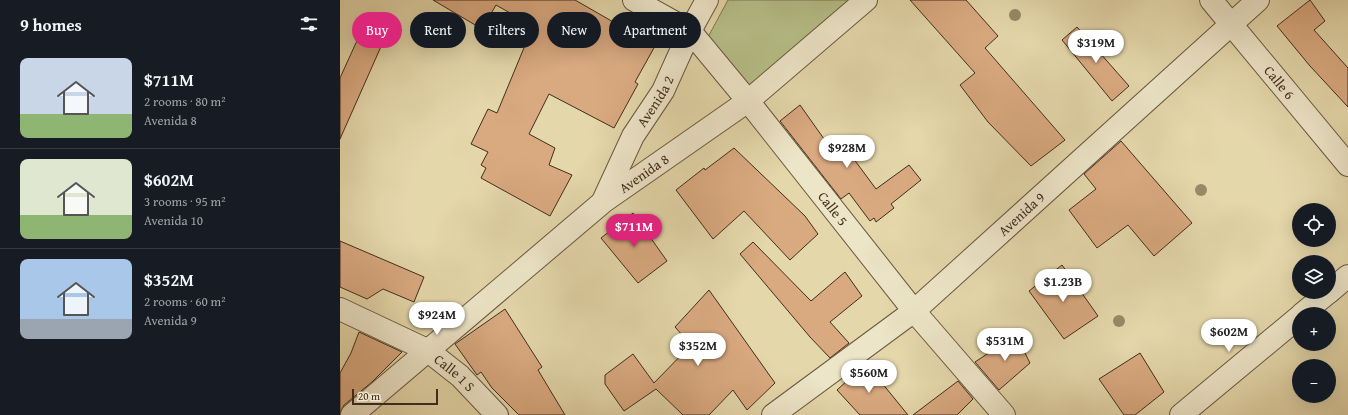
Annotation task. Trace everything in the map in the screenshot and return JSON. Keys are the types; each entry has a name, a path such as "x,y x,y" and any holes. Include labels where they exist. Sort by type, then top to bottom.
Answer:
{"street":[{"name":"Calle 5","path":"634,0 656,12"},
{"name":"Avenida 2","path":"700,12 706,0"},
{"name":"Avenida 8","path":"352,415 603,202 748,102 866,0"},
{"name":"Calle 6","path":"1211,0 1348,165"},
{"name":"Avenida 9","path":"773,415 914,311 1258,0"},
{"name":"Calle 5","path":"701,44 914,311 1004,415"},
{"name":"Avenida 2","path":"603,202 633,136 663,91 682,48"},
{"path":"1336,286 1348,276"},
{"path":"1311,307 1320,299"},
{"name":"Calle 1 S","path":"340,309 428,350 460,376 497,415"},
{"path":"1181,415 1292,323"}],"green space":[{"path":"728,0 857,0 751,91 708,37"}],"building":[{"path":"433,0 575,0 596,12 547,12 547,48 601,48 601,15 609,20 609,48 654,48 635,82 638,84 614,128 549,94 529,134 555,148 549,165 572,175 550,216 481,178 486,168 481,165 488,152 471,144 488,109 497,113 524,48 539,48 539,12 508,12 496,5 492,12 474,12 474,24 466,20 466,12 453,12"},
{"path":"910,0 966,0 998,36 985,48 1065,140 1031,166 988,122 960,85 975,73"},
{"path":"1310,0 1325,21 1314,30 1348,68 1348,107 1310,66 1277,26"},
{"path":"1077,27 1129,86 1112,101 1062,40"},
{"path":"354,48 380,48 340,139 340,78"},
{"path":"800,105 829,146 839,139 876,189 909,165 921,180 891,204 894,208 876,222 874,218 870,221 849,193 841,199 780,121"},
{"path":"1121,141 1192,223 1154,256 1128,225 1097,248 1069,210 1096,189 1084,174"},
{"path":"734,148 805,216 818,234 790,260 744,211 713,239 676,190 704,168 705,170"},
{"path":"633,213 667,261 638,283 601,238"},
{"path":"340,241 424,277 414,302 383,289 367,299 340,287"},
{"path":"753,242 811,301 845,272 862,296 830,322 849,343 830,358 810,337 740,254"},
{"path":"1062,265 1098,316 1064,339 1029,291"},
{"path":"709,290 775,383 747,410 733,390 709,415 683,415 656,389 624,411 605,384 605,375 633,354 654,383 691,345 675,327"},
{"path":"505,309 542,367 538,370 565,415 519,415 492,388 481,372 477,375 455,344"},
{"path":"359,332 402,352 372,382 344,405 340,413 340,373 351,353"},
{"path":"1016,335 1027,346 1023,349 1030,363 999,390 975,362"},
{"path":"1140,353 1164,392 1135,415 1124,415 1099,379"},
{"path":"865,362 908,415 860,415 837,390 849,379 847,376"},
{"path":"958,381 973,399 957,415 913,415"}]}
